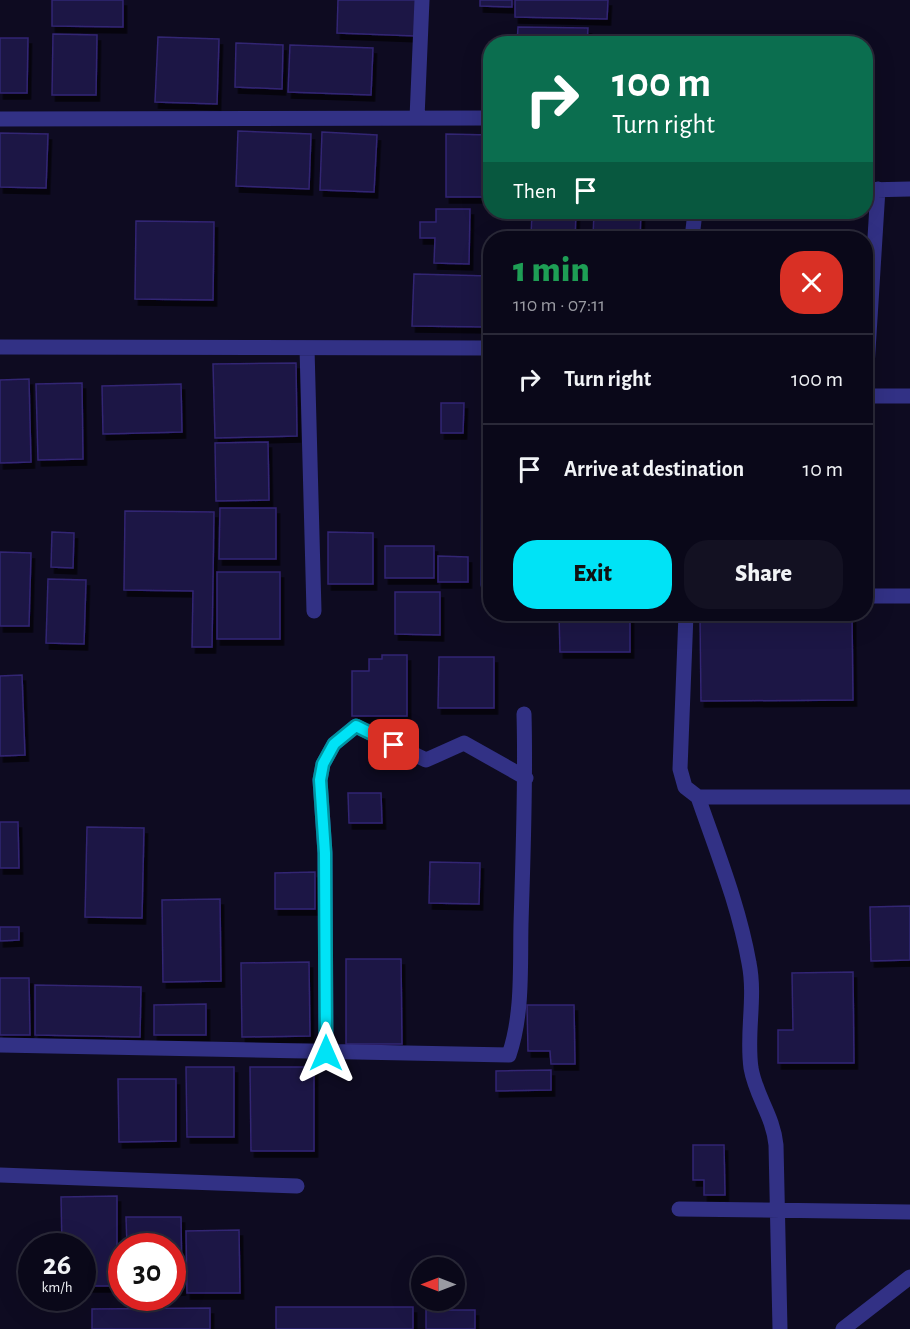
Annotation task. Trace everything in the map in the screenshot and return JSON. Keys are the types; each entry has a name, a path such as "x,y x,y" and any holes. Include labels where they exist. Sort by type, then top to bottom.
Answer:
{"street":[{"path":"417,118 422,0"},
{"path":"0,119 483,118"},
{"path":"873,190 910,189"},
{"path":"0,347 483,348"},
{"path":"307,348 314,611"},
{"path":"873,396 910,396"},
{"path":"873,596 910,596"},
{"path":"686,621 680,769 684,787 698,797 729,884 750,964 751,1065 754,1083 774,1124 780,1329"},
{"path":"0,1045 509,1055 517,1032 526,778 524,714"},
{"path":"326,1053 325,853 320,780 323,764 334,744 356,726 426,760 464,743 526,778"},
{"path":"698,797 910,797"},
{"path":"0,1174 297,1186"},
{"path":"679,1209 910,1212"},
{"path":"843,1329 910,1277"}],"building":[{"path":"52,0 123,0 123,27 52,26"},
{"path":"338,0 417,0 416,36 337,33"},
{"path":"480,0 512,0 512,7 480,6"},
{"path":"515,0 608,0 607,19 515,17"},
{"path":"518,27 588,28 588,36 517,36"},
{"path":"53,34 97,35 96,95 52,95"},
{"path":"158,37 219,39 217,104 155,102"},
{"path":"0,38 28,38 27,93 0,93"},
{"path":"236,43 283,45 282,89 235,87"},
{"path":"290,45 373,48 371,95 288,92"},
{"path":"238,131 311,134 309,189 236,186"},
{"path":"322,132 377,135 374,192 320,190"},
{"path":"0,133 48,134 46,188 0,187"},
{"path":"446,134 483,135 483,197 446,197"},
{"path":"436,209 470,209 469,264 434,263 435,238 420,238 420,222 436,222"},
{"path":"532,219 576,219 575,231 531,231"},
{"path":"594,219 641,219 640,231 593,231"},
{"path":"136,221 214,222 213,300 135,299"},
{"path":"414,274 483,276 483,327 412,326"},
{"path":"296,363 297,436 215,438 213,364"},
{"path":"29,379 31,462 0,463 0,380"},
{"path":"82,383 83,459 38,460 36,384"},
{"path":"181,384 182,432 103,434 102,386"},
{"path":"441,403 464,403 463,433 441,433"},
{"path":"268,442 269,500 216,501 215,443"},
{"path":"220,508 276,508 276,559 219,559"},
{"path":"125,511 214,512 212,647 192,647 193,591 124,590"},
{"path":"52,532 74,533 73,568 51,567"},
{"path":"328,532 373,533 373,584 328,584"},
{"path":"385,546 434,546 434,578 385,578"},
{"path":"0,552 31,553 29,626 0,626"},
{"path":"438,556 468,557 468,582 438,582"},
{"path":"217,572 280,572 280,639 217,639"},
{"path":"48,579 86,580 84,644 46,643"},
{"path":"395,592 440,592 440,635 395,634"},
{"path":"559,621 630,621 630,652 560,652"},
{"path":"700,621 852,621 853,700 701,701"},
{"path":"382,655 407,655 407,716 352,716 352,671 369,671 369,659 382,659"},
{"path":"439,657 494,657 494,708 438,708"},
{"path":"22,675 25,755 0,756 0,676"},
{"path":"348,793 381,793 382,823 349,823"},
{"path":"0,822 18,822 19,868 0,868"},
{"path":"87,827 144,828 142,918 85,917"},
{"path":"430,862 480,863 479,904 429,903"},
{"path":"315,872 315,909 275,909 275,873"},
{"path":"220,899 221,981 163,982 162,900"},
{"path":"910,906 910,960 871,961 870,907"},
{"path":"0,927 19,927 19,940 0,941"},
{"path":"346,959 401,959 402,1044 346,1044"},
{"path":"309,962 310,1036 242,1037 241,963"},
{"path":"853,972 854,1063 778,1063 778,1030 793,1030 792,973"},
{"path":"0,978 29,978 30,1035 0,1035"},
{"path":"35,985 141,987 140,1037 35,1035"},
{"path":"206,1004 206,1035 154,1035 154,1005"},
{"path":"527,1005 574,1005 575,1064 551,1064 550,1051 528,1051"},
{"path":"186,1067 234,1067 234,1137 187,1137"},
{"path":"250,1067 314,1067 314,1151 251,1151"},
{"path":"551,1070 551,1090 496,1091 496,1071"},
{"path":"118,1079 176,1079 176,1141 119,1142"},
{"path":"693,1145 724,1145 725,1195 704,1195 704,1180 693,1180"},
{"path":"117,1196 117,1233 108,1233 108,1286 96,1286 96,1233 62,1233 61,1197"},
{"path":"126,1217 181,1217 181,1233 127,1233"},
{"path":"239,1230 240,1293 187,1293 186,1231"},
{"path":"276,1307 411,1307 413,1311 413,1329 276,1329"},
{"path":"186,1308 210,1308 210,1329 92,1329 92,1311 96,1311 96,1309 186,1311"},
{"path":"475,1310 475,1329 426,1329 426,1311"}],"route":[{"path":"326,1053 325,853 320,780 323,764 334,744 356,726 394,745"}]}
